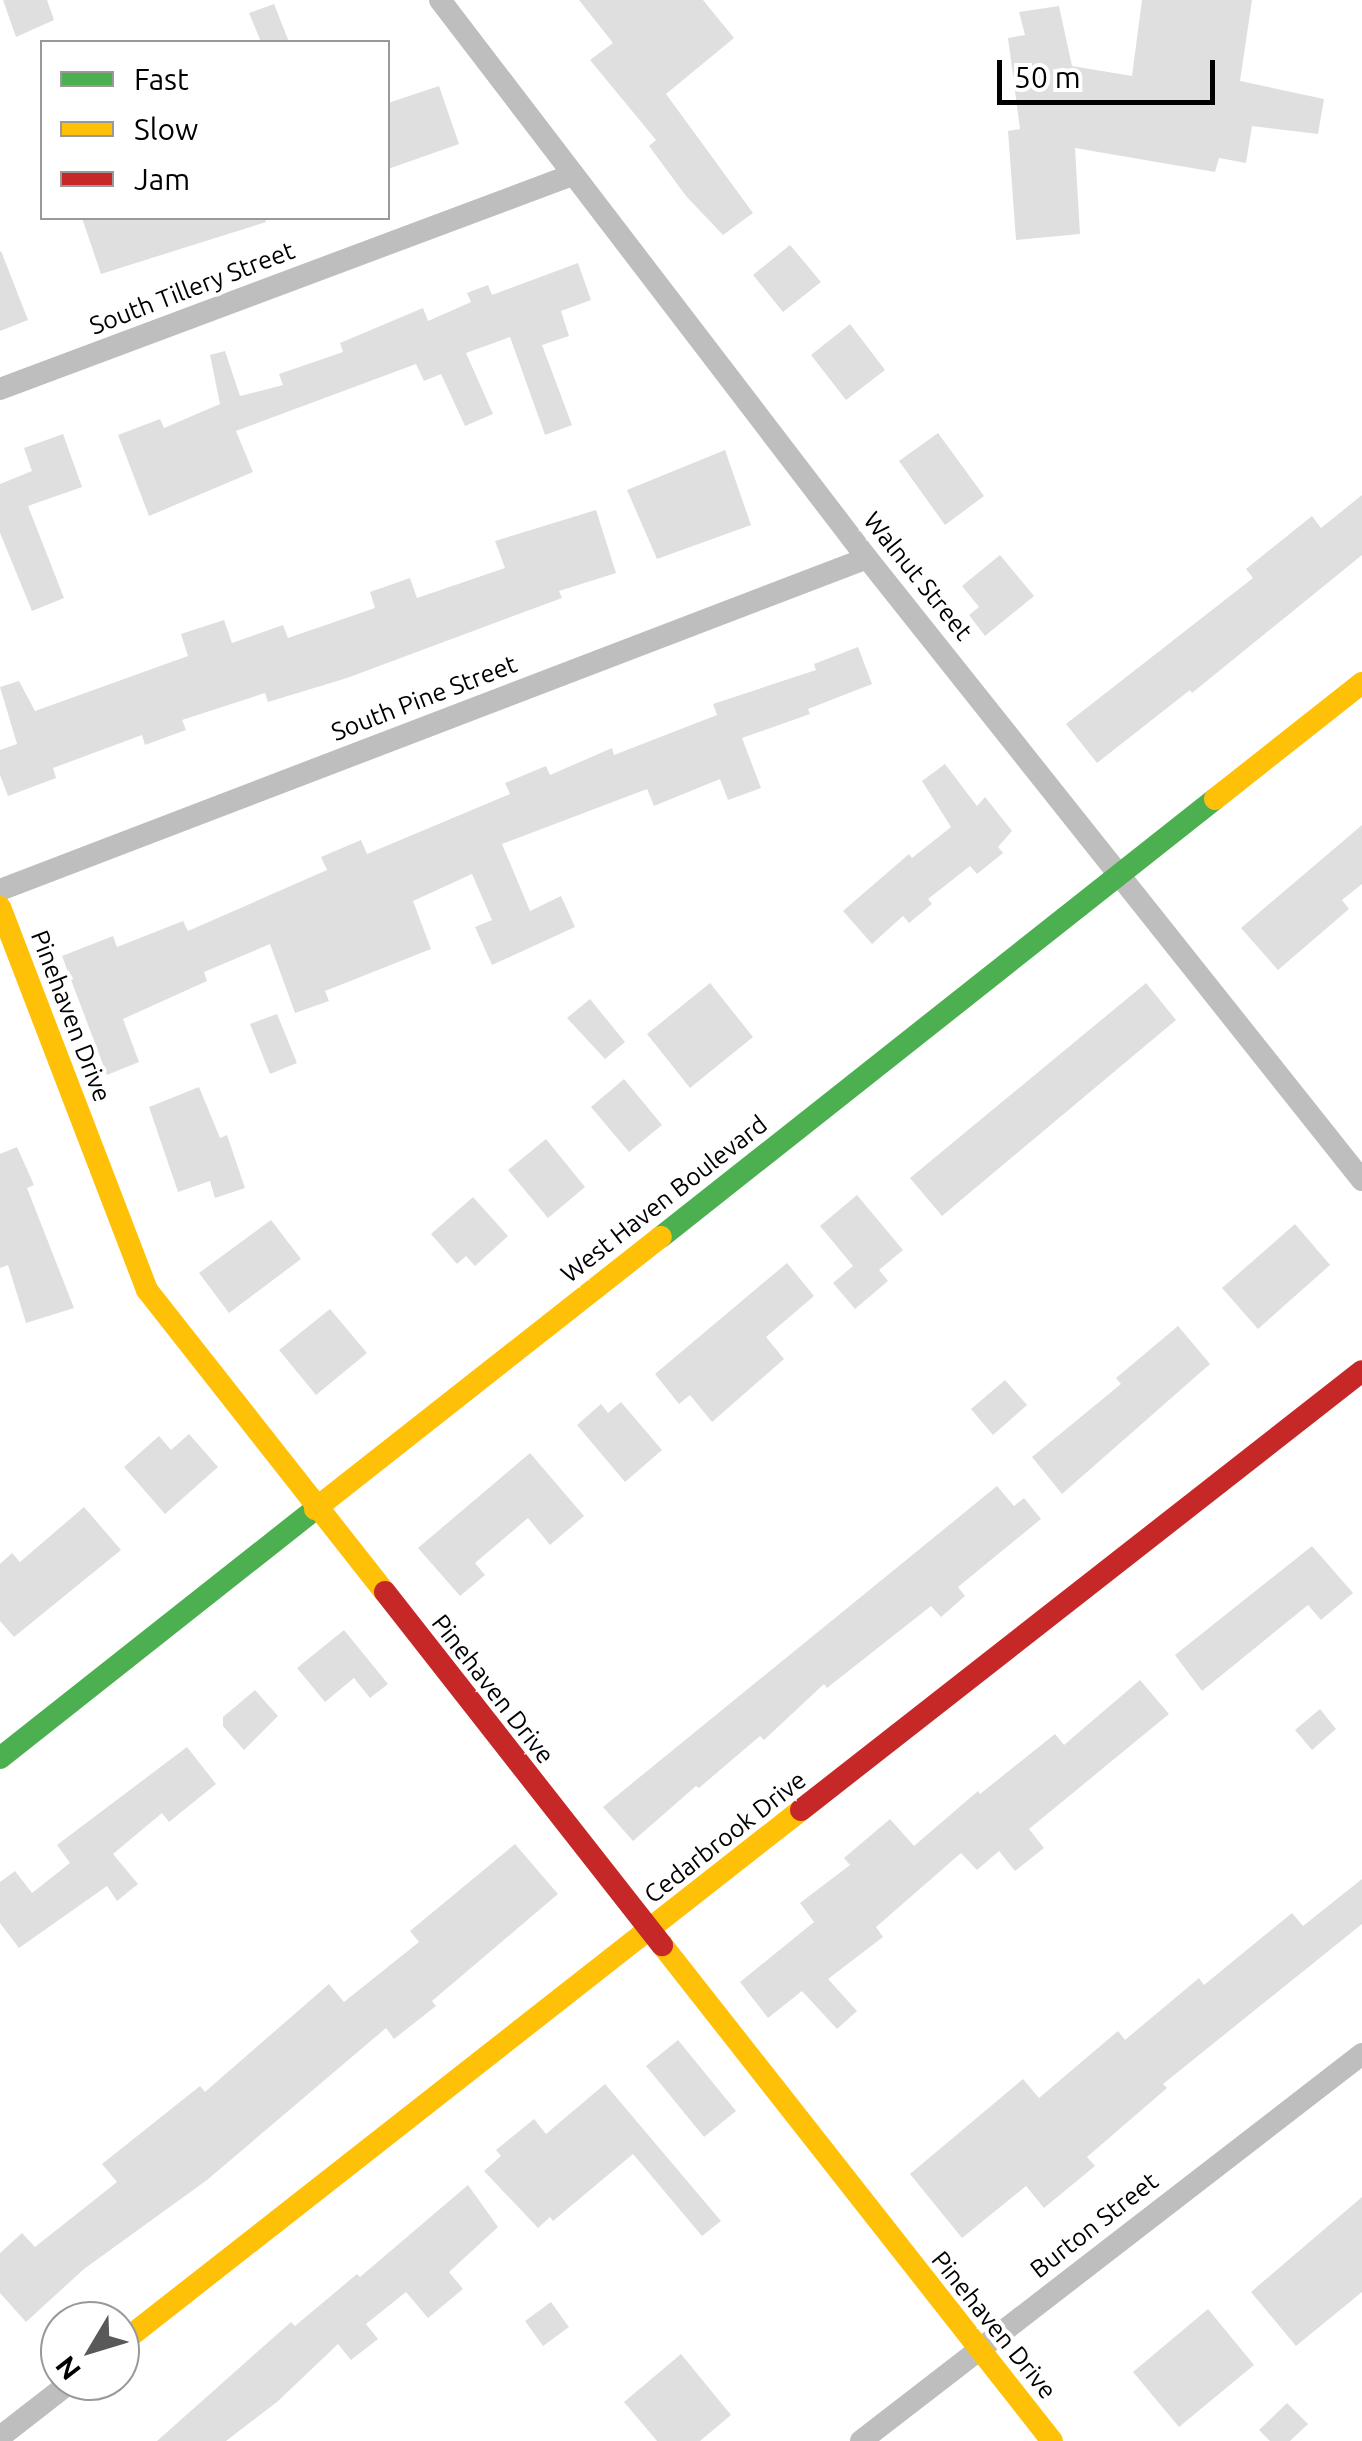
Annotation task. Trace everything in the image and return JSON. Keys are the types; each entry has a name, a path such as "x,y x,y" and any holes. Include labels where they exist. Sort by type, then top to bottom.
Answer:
{"street":[{"name":"Walnut Street","path":"440,0 867,558 1121,872 1362,1180"},
{"name":"South Tillery Street","path":"0,389 572,174"},
{"name":"South Pine Street","path":"0,890 867,558"},
{"name":"West Haven Boulevard","path":"0,1758 1362,684"},
{"name":"Pinehaven Drive","path":"0,908 147,1290 1052,2441"},
{"name":"Cedarbrook Drive","path":"140,2328 1362,1371"},
{"name":"Burton Street","path":"861,2441 1362,2054"},
{"path":"0,2437 46,2401"}],"building":[{"path":"3,0 47,0 54,20 16,37"},
{"path":"579,0 703,0 734,38 666,94 753,213 723,235 686,196 649,146 656,140 590,60 613,43"},
{"path":"1142,0 1252,0 1240,81 1324,99 1318,134 1252,126 1246,163 1219,158 1215,172 1075,148 1080,234 1016,240 1008,131 1020,129 1008,38 1025,35 1019,12 1059,6 1072,66 1132,76"},
{"path":"274,4 288,40 260,40 249,13"},
{"path":"439,86 459,144 390,168 390,102"},
{"path":"83,220 266,220 266,222 101,274"},
{"path":"790,245 821,282 783,312 753,275"},
{"path":"0,252 28,320 0,331"},
{"path":"578,263 591,300 561,311 569,336 542,345 572,425 545,435 510,337 466,353 493,414 465,426 441,374 424,381 416,364 236,431 253,472 149,516 118,435 160,419 164,428 220,404 210,355 225,351 240,396 283,385 279,374 343,352 340,343 423,308 428,321 471,302 467,293 488,285 492,295"},
{"path":"850,324 885,370 846,400 811,355"},
{"path":"938,433 984,496 945,525 899,461"},
{"path":"63,434 82,487 28,506 64,598 32,611 0,533 0,484 32,471 24,448"},
{"path":"725,450 751,525 657,559 627,490"},
{"path":"1362,495 1362,555 1192,693 1190,690 1097,763 1066,724 1253,578 1246,569 1312,516 1321,528"},
{"path":"596,510 616,573 559,591 562,598 347,678 268,702 265,693 182,720 186,730 145,745 142,735 53,768 56,778 8,796 0,775 0,750 17,744 0,687 19,681 35,711 188,656 181,634 224,620 232,643 283,625 288,638 375,608 370,592 410,578 417,598 505,568 495,541"},
{"path":"1000,555 1034,596 985,636 969,615 979,607 962,586"},
{"path":"858,647 872,684 808,709 810,714 742,738 761,788 728,800 720,779 654,806 647,789 502,844 530,911 561,896 575,927 492,965 475,927 492,920 472,874 413,901 431,949 325,991 329,1001 295,1013 270,944 204,972 207,981 123,1019 139,1062 107,1075 62,956 113,936 117,947 183,921 188,931 327,870 321,857 361,840 367,854 510,794 505,783 546,766 550,775 612,748 614,755 717,715 713,704 816,670 814,664"},
{"path":"945,764 977,806 985,797 1012,831 998,847 1003,853 977,874 970,866 928,899 932,904 909,923 903,916 872,944 843,911 909,854 912,858 951,827 922,781"},
{"path":"1362,825 1362,884 1342,900 1349,909 1278,970 1241,928"},
{"path":"710,983 753,1037 690,1088 647,1034"},
{"path":"1146,983 1176,1020 942,1216 910,1178"},
{"path":"590,999 625,1042 605,1059 567,1018"},
{"path":"277,1014 297,1063 270,1074 250,1024"},
{"path":"624,1079 662,1125 629,1152 591,1107"},
{"path":"199,1087 220,1138 227,1135 245,1188 215,1198 210,1181 178,1192 149,1107"},
{"path":"546,1139 585,1187 548,1218 508,1170"},
{"path":"17,1147 34,1185 27,1188 74,1308 26,1323 8,1265 0,1268 0,1154"},
{"path":"857,1195 903,1250 879,1270 888,1281 855,1309 833,1283 853,1266 820,1226"},
{"path":"473,1197 508,1236 475,1266 466,1256 457,1264 431,1234"},
{"path":"271,1220 301,1259 229,1313 199,1273"},
{"path":"1295,1224 1330,1265 1258,1329 1222,1288"},
{"path":"787,1263 814,1296 766,1337 784,1359 712,1422 690,1395 679,1404 655,1374"},
{"path":"330,1309 367,1353 316,1395 279,1350"},
{"path":"1178,1326 1210,1364 1062,1494 1032,1457 1121,1384 1116,1378"},
{"path":"1005,1380 1027,1405 993,1435 971,1409"},
{"path":"621,1402 662,1450 625,1482 577,1425 601,1404 608,1413"},
{"path":"189,1434 218,1467 165,1514 124,1467 159,1436 171,1450"},
{"path":"530,1453 584,1516 550,1545 528,1518 475,1563 485,1575 460,1596 418,1548"},
{"path":"997,1486 1014,1506 1024,1498 1041,1519 958,1587 965,1596 941,1617 931,1606 827,1688 824,1684 764,1740 760,1736 633,1841 603,1807"},
{"path":"84,1507 121,1550 14,1637 0,1621 0,1564 12,1553 20,1562"},
{"path":"1312,1546 1353,1593 1321,1620 1308,1605 1202,1691 1175,1655"},
{"path":"344,1630 388,1684 370,1698 354,1678 325,1702 297,1668"},
{"path":"1140,1680 1169,1714 1029,1829 1044,1848 1015,1871 999,1851 977,1870 961,1853 876,1927 883,1937 828,1979 857,2011 837,2029 802,1991 768,2018 740,1982 814,1922 800,1903 850,1865 844,1858 890,1819 914,1846 978,1791 980,1794 1055,1734 1064,1745"},
{"path":"255,1690 278,1716 244,1750 223,1726 223,1717"},
{"path":"1320,1709 1336,1729 1312,1750 1295,1730"},
{"path":"187,1747 216,1784 169,1822 162,1813 113,1854 138,1884 117,1901 107,1886 19,1948 0,1923 0,1882 15,1871 32,1893 70,1863 57,1845"},
{"path":"515,1844 558,1894 432,2001 436,2006 394,2039 386,2028 207,2180 84,2269 49,2301 40,2301 40,2309 26,2322 0,2293 0,2253 22,2233 35,2247 117,2182 102,2164 200,2086 205,2092 329,1984 344,2002 419,1942 410,1931"},
{"path":"1362,1879 1362,1924 1163,2084 1167,2088 1087,2157 1095,2166 1044,2208 1026,2186 962,2238 910,2174 1023,2079 1039,2098 1118,2031 1125,2040 1199,1978 1204,1985 1292,1913 1303,1926"},
{"path":"678,2040 736,2111 704,2137 646,2066"},
{"path":"605,2084 721,2221 702,2236 633,2154 553,2221 550,2217 538,2228 484,2171 501,2156 496,2150 534,2119 546,2134"},
{"path":"468,2185 498,2227 449,2272 463,2289 428,2318 406,2292 366,2324 378,2339 351,2360 338,2344 277,2402 226,2441 157,2441 291,2322 295,2326 357,2274 360,2277"},
{"path":"1362,2197 1362,2292 1296,2346 1251,2292"},
{"path":"551,2302 569,2327 543,2346 525,2321"},
{"path":"1208,2309 1254,2365 1179,2427 1133,2372"},
{"path":"681,2354 731,2415 700,2441 657,2441 624,2402"},
{"path":"1287,2403 1308,2424 1290,2441 1270,2441 1259,2430"}],"traffic: fast":[{"path":"661,1237 1215,799"},
{"path":"0,1758 315,1509"}],"traffic: slow":[{"path":"1215,799 1362,683"},
{"path":"0,907 147,1290 385,1592"},
{"path":"315,1509 661,1237"},
{"path":"140,2328 801,1810"},
{"path":"662,1945 1052,2441"}],"traffic: jam":[{"path":"801,1810 1362,1371"},
{"path":"385,1592 662,1945"}]}
